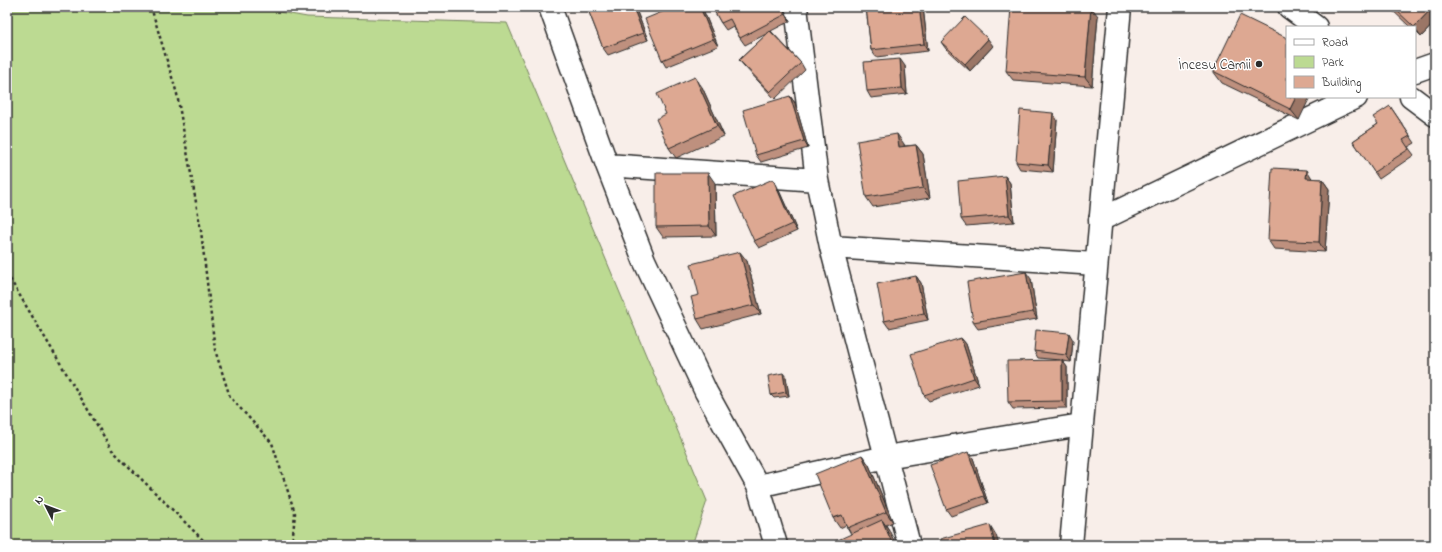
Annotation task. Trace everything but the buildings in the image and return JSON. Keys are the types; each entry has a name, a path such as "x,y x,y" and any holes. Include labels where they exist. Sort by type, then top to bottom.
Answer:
{"street":[{"path":"550,7 607,165 644,260 703,385 758,486 776,545"},
{"path":"796,7 817,180 831,247 909,545"},
{"path":"1071,545 1120,7"},
{"path":"1289,7 1315,26"},
{"path":"1416,71 1435,64"},
{"path":"1100,220 1354,98"},
{"path":"1412,98 1435,115"},
{"path":"607,165 817,180"},
{"path":"831,247 1096,264"},
{"path":"758,486 886,457 1081,425"}],"path":[{"path":"151,7 177,94 201,231 215,350 230,397 272,443 295,514 292,545"},
{"path":"7,274 112,450 208,545"}],"green space":[{"path":"7,7 251,7 307,17 507,23 707,501 692,545 7,545"}],"place":[{"name":"İncesu Camii","path":"1259,64"}]}
